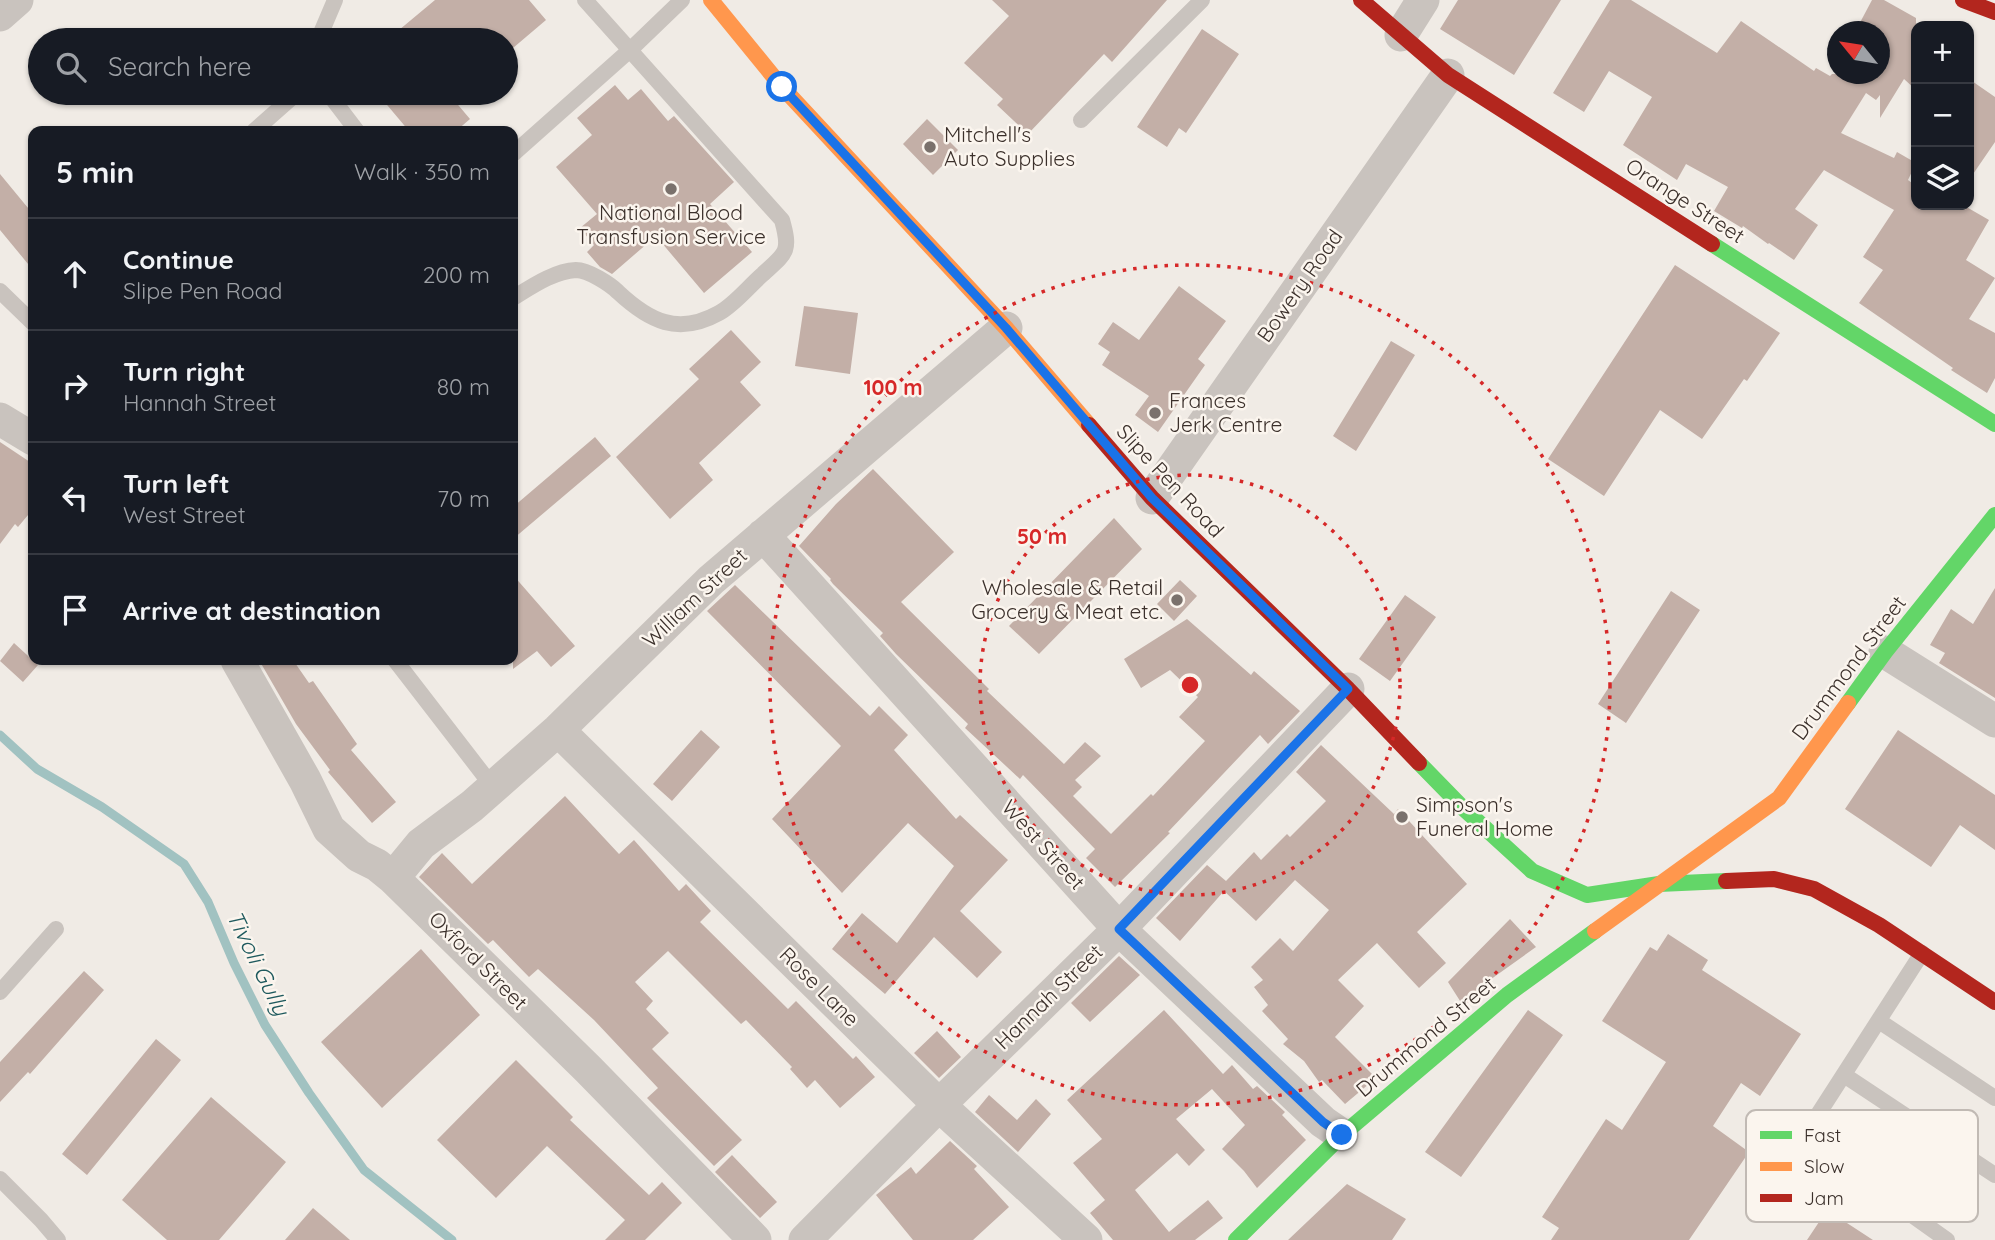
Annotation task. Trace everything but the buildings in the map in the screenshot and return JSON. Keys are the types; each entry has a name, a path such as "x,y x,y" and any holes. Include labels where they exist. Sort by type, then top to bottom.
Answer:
{"street":[{"path":"0,15 17,0"},
{"name":"Slipe Pen Road","path":"712,0 782,87 1006,328 1152,498 1348,689 1462,807 1532,871 1587,895 1659,884"},
{"name":"Orange Street","path":"1361,0 1448,75 1995,424"},
{"path":"1401,35 1423,0"},
{"path":"1963,0 1995,12"},
{"name":"Bowery Road","path":"1152,498 1448,75"},
{"name":"William Street","path":"393,878 421,844 493,787 558,730 711,580 1006,328"},
{"path":"0,419 28,436"},
{"name":"Drummond Street","path":"1236,1240 1342,1135 1507,995 1779,797 1885,652 1995,515"},
{"name":"West Street","path":"763,535 1119,929 1323,1122 1342,1135"},
{"path":"1885,652 1995,721"},
{"name":"Oxford Street","path":"240,665 305,780 329,829 359,856 377,865 393,878 588,1069 755,1240"},
{"name":"Hannah Street","path":"805,1240 1119,929 1348,689"},
{"name":"Rose Lane","path":"558,730 939,1105 1086,1240"},
{"path":"1659,884 1774,879 1814,888 1879,925 1995,1002"}],"lane":[{"path":"323,28 335,0"},
{"path":"518,295 550,278 578,270 608,282 639,311 660,322 685,325 719,313 784,256 788,241 782,220 585,0"},
{"path":"518,151 682,0"},
{"path":"1081,120 1202,0"},
{"path":"260,126 283,105"},
{"path":"337,105 353,126"},
{"path":"0,291 28,318"},
{"path":"399,665 493,787"},
{"path":"0,992 56,929"},
{"path":"1821,1110 1922,953"},
{"path":"1879,1021 1995,1098"},
{"path":"1844,1075 1897,1110"},
{"path":"1978,1164 1995,1175"},
{"path":"0,1179 58,1240"},
{"path":"1921,1222 1947,1240"}],"waterway":[{"name":"Tivoli Gully","path":"0,735 37,769 102,807 184,864 208,902 265,1025 309,1093 364,1170 452,1240"}],"traffic: fast":[{"path":"1712,244 1995,424"},
{"path":"1848,703 1885,652 1995,515"},
{"path":"1419,763 1532,871 1587,895 1659,884 1726,881"},
{"path":"1236,1240 1342,1135 1507,995 1595,931"}],"traffic: slow":[{"path":"711,0 782,87 1006,328 1089,425"},
{"path":"1595,931 1779,798 1848,703"}],"traffic: jam":[{"path":"1361,0 1448,75 1712,244"},
{"path":"1963,0 1995,12"},
{"path":"1089,425 1152,498 1348,689 1419,763"},
{"path":"1726,881 1774,879 1814,889 1879,925 1995,1002"}],"place":[{"name":"Mitchell's Auto Supplies","path":"930,147"},
{"name":"National Blood Transfusion Service","path":"671,189"},
{"name":"Frances Jerk Centre","path":"1155,413"},
{"name":"Wholesale & Retail Grocery & Meat etc.","path":"1177,600"},
{"name":"Simpson's Funeral Home","path":"1402,817"}],"route":[{"path":"782,87 1006,328 1152,498 1348,689 1119,929 1323,1122 1342,1135"}]}
